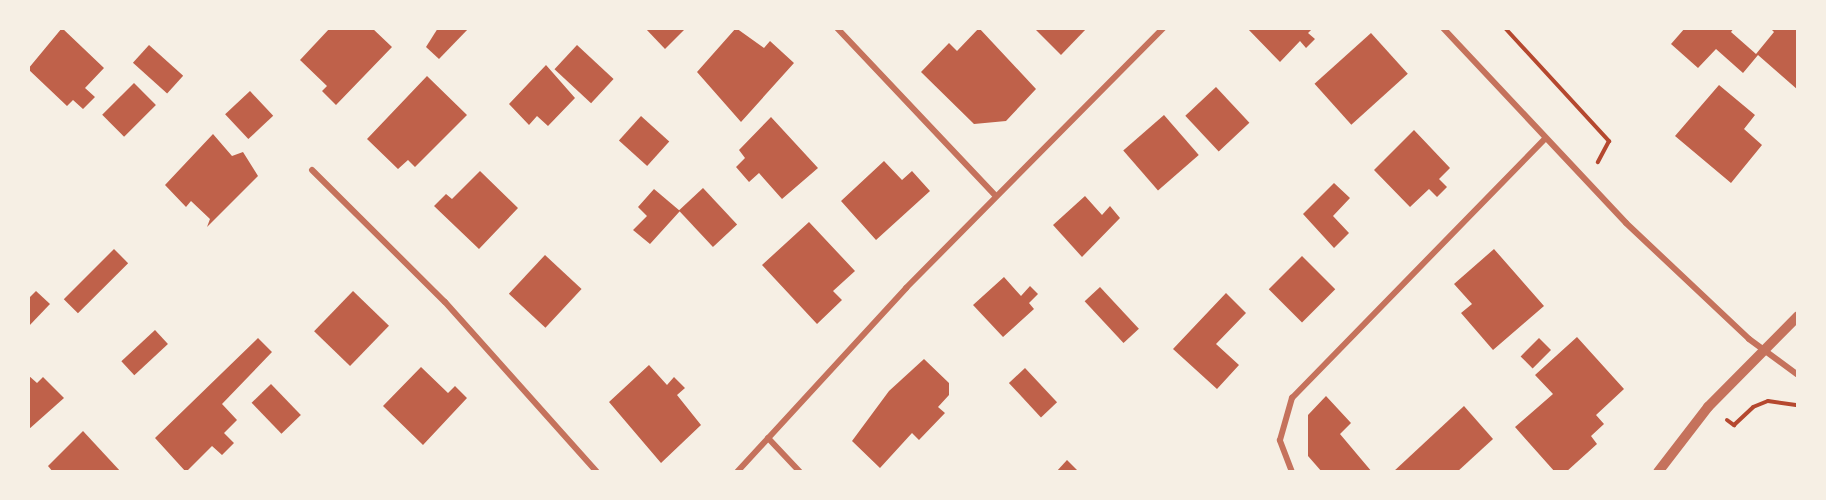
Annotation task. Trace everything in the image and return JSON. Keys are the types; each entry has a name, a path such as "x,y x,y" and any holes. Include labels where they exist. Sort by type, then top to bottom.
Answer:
{"street":[{"path":"837,28 996,196"},
{"path":"737,471 996,196 1163,28"},
{"path":"1443,28 1545,139 1763,350 1797,375"},
{"path":"1292,471 1280,440 1292,398 1545,139"},
{"path":"312,170 445,302 597,471"},
{"path":"1658,471 1708,406 1797,316"},
{"path":"768,438 800,471"}],"path":[{"path":"1505,28 1609,141"}],"building":[{"path":"62,28 104,68 85,88 95,97 83,109 73,100 67,106 28,69"},
{"path":"330,28 372,28 392,47 336,105 322,91 327,86 300,60"},
{"path":"438,28 469,28 439,59 426,47"},
{"path":"645,28 686,28 665,49"},
{"path":"736,28 764,48 770,41 794,63 741,122 697,72"},
{"path":"979,28 1036,89 1006,121 974,124 921,72 949,43 957,51"},
{"path":"1034,28 1087,28 1061,55"},
{"path":"1247,28 1313,28 1308,33 1315,39 1306,48 1300,41 1280,62"},
{"path":"1685,28 1734,28 1731,32 1756,54 1774,32 1770,28 1798,28 1798,90 1758,55 1743,73 1716,49 1698,68 1671,44"},
{"path":"1371,33 1408,74 1351,125 1315,84"},
{"path":"149,45 183,76 167,94 133,63"},
{"path":"577,45 614,79 591,103 554,69"},
{"path":"546,65 575,98 548,126 537,116 529,125 509,104"},
{"path":"427,76 467,115 415,167 408,160 398,169 367,139"},
{"path":"134,83 156,105 124,137 102,115"},
{"path":"1719,85 1755,115 1744,129 1762,145 1731,183 1675,136"},
{"path":"1216,87 1249,123 1219,151 1185,116"},
{"path":"250,91 273,116 248,139 225,114"},
{"path":"1164,115 1199,155 1158,190 1123,150"},
{"path":"641,116 669,141 647,166 619,141"},
{"path":"771,117 818,168 782,199 759,173 749,182 736,167 745,158 739,150"},
{"path":"1414,130 1450,168 1439,179 1447,187 1437,197 1429,189 1410,207 1374,170"},
{"path":"213,134 232,156 243,152 258,176 207,227 210,219 191,201 186,207 165,185"},
{"path":"884,161 902,180 912,171 930,191 876,240 841,201"},
{"path":"480,171 518,208 479,249 434,206 446,194 452,199"},
{"path":"1334,183 1350,198 1333,216 1349,233 1334,248 1303,214"},
{"path":"703,188 737,225 713,247 679,211"},
{"path":"654,189 680,211 650,244 633,230 647,216 638,207"},
{"path":"1085,196 1102,215 1110,206 1120,218 1082,257 1053,225"},
{"path":"809,222 855,271 833,291 842,300 817,324 762,265"},
{"path":"114,249 128,263 78,313 64,299"},
{"path":"1494,249 1544,306 1493,350 1461,313 1472,304 1454,284"},
{"path":"545,255 582,289 545,328 509,294"},
{"path":"1302,256 1335,289 1302,322 1269,289"},
{"path":"1004,277 1021,296 1030,286 1038,294 1029,303 1034,309 1003,337 973,305"},
{"path":"1100,287 1139,329 1124,343 1085,301"},
{"path":"36,291 50,304 28,327 28,299"},
{"path":"353,291 389,326 350,366 314,331"},
{"path":"1226,293 1246,313 1216,344 1239,365 1217,389 1173,349"},
{"path":"155,330 168,344 134,375 121,361"},
{"path":"1577,337 1624,389 1596,415 1604,424 1591,436 1597,444 1566,472 1555,472 1515,427 1553,394 1535,375"},
{"path":"258,338 272,352 222,404 237,420 224,433 234,443 222,455 212,446 186,472 155,438"},
{"path":"1539,338 1551,350 1533,368 1521,356"},
{"path":"924,359 949,383 949,395 938,407 945,413 919,440 912,433 880,468 852,441 889,391"},
{"path":"649,365 667,385 674,377 685,388 677,395 701,425 661,463 609,402"},
{"path":"421,367 448,393 455,386 467,398 423,445 383,406"},
{"path":"1025,368 1057,402 1041,417 1009,383"},
{"path":"28,375 37,383 43,377 64,398 28,430"},
{"path":"271,384 301,415 281,434 252,403"},
{"path":"1326,396 1351,423 1340,434 1372,472 1322,472 1308,456 1308,415"},
{"path":"1464,406 1493,439 1457,472 1393,472"},
{"path":"83,431 121,472 53,472 48,466"},
{"path":"1067,460 1079,472 1056,472"}]}
